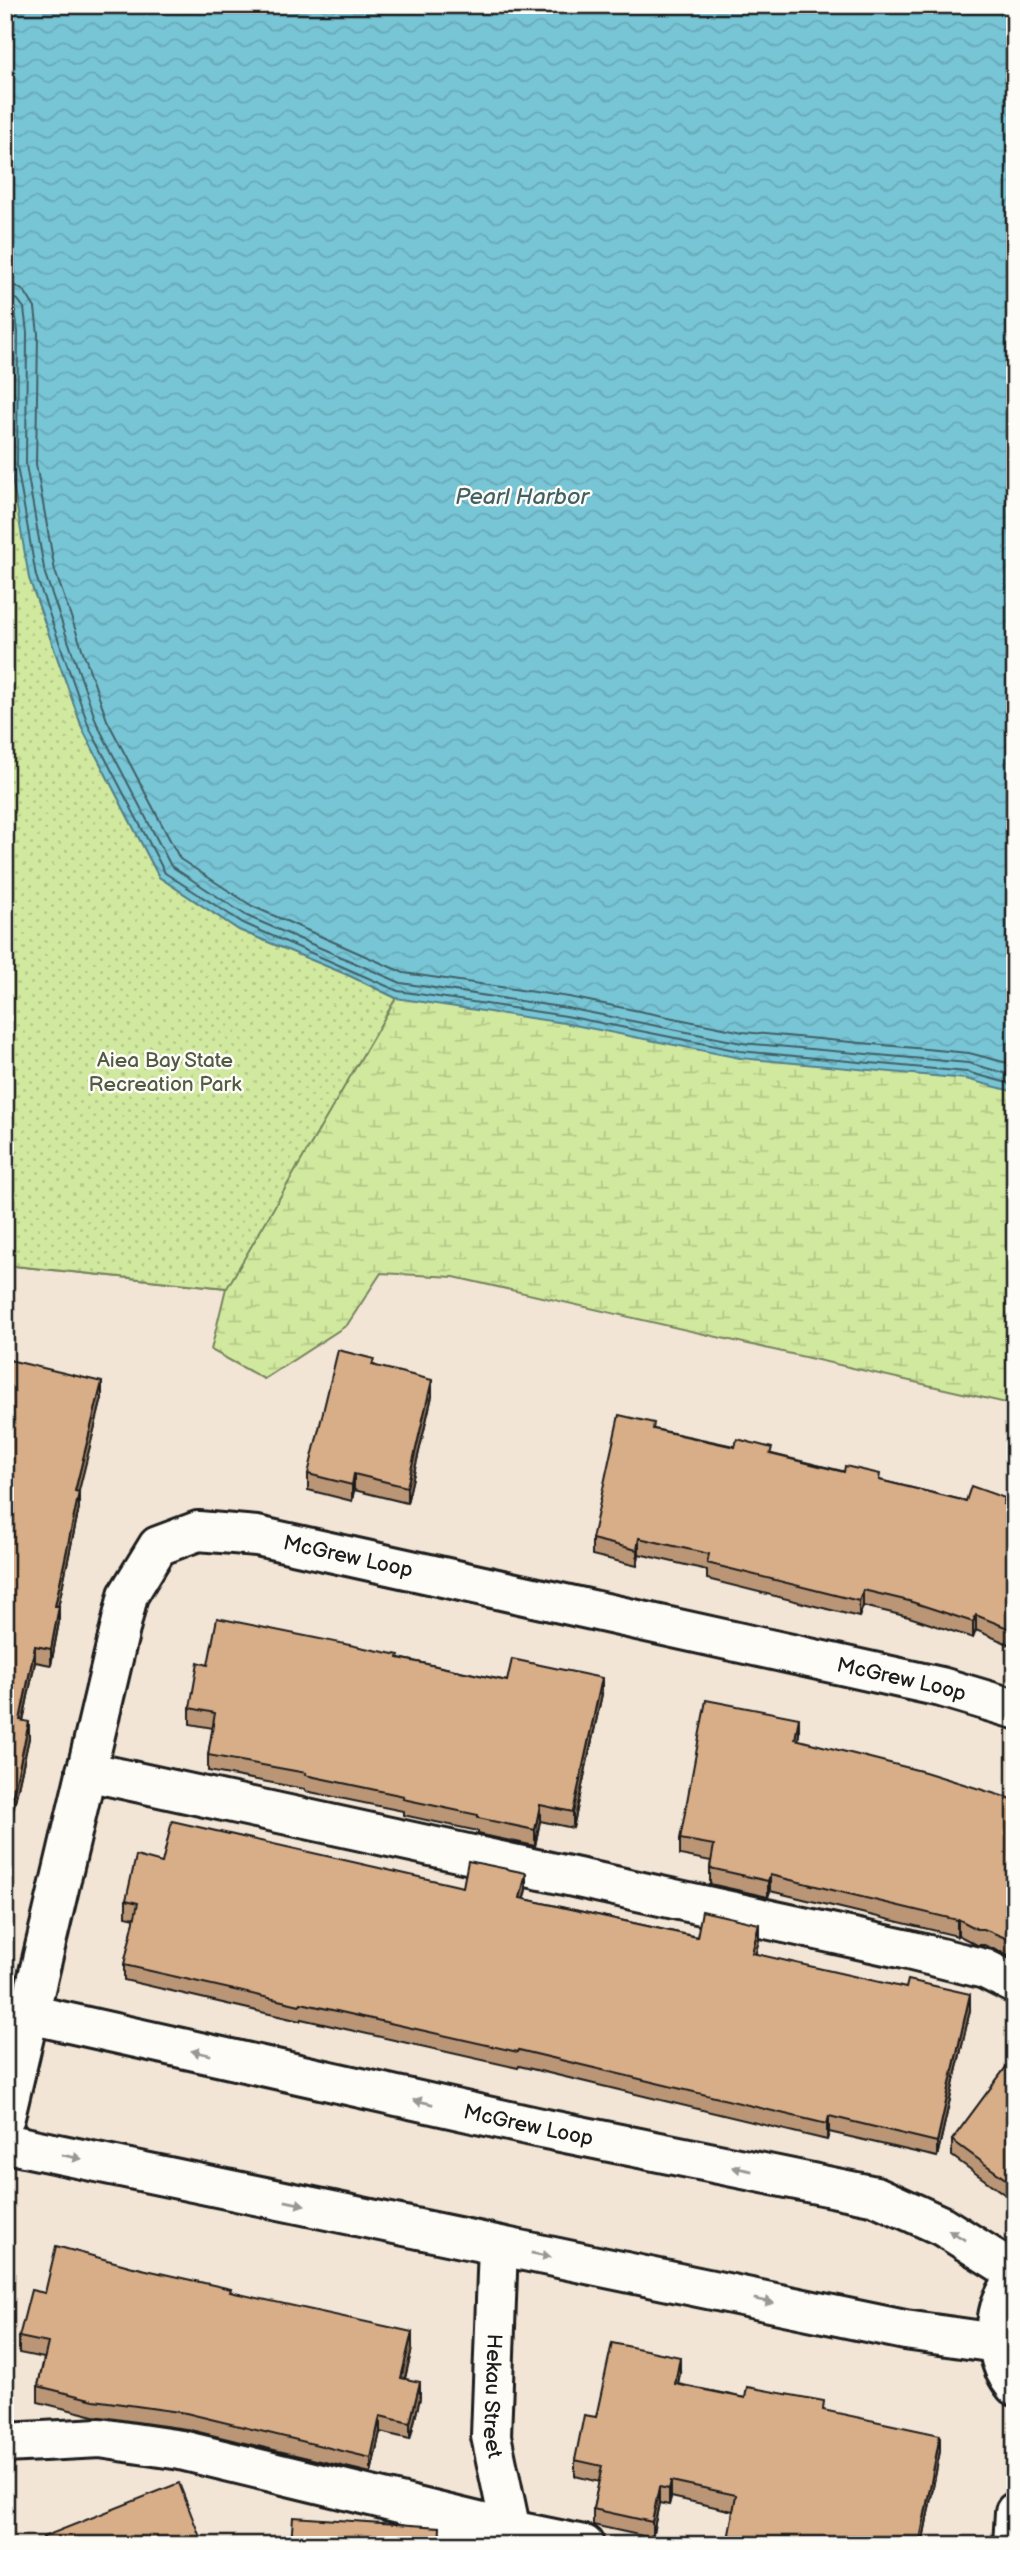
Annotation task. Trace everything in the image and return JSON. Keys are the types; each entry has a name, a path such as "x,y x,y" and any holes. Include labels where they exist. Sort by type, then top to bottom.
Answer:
{"street":[{"name":"McGrew Loop","path":"1015,1709 941,1687 257,1536 198,1531 158,1546 128,1595 86,1771 17,2010 536,2127 876,2196 942,2226 1015,2272"},
{"path":"86,1771 904,1949 985,1969 1015,1984"},
{"path":"5,2117 17,2010"},
{"path":"5,2143 905,2330 996,2343"},
{"name":"Hekau Street","path":"498,2246 491,2436 512,2537"},
{"path":"1015,2278 1000,2306 996,2343 1008,2379 1015,2386"},
{"path":"5,2443 100,2438 181,2450 512,2537 583,2545"},
{"path":"1013,2545 1012,2524 1015,2512"}],"green space":[{"name":"Aiea Bay State Recreation Park","path":"5,285 29,578 83,730 159,877 239,930 396,998 227,1288 5,1265"},
{"path":"5,891 1015,1028 1015,1405 454,1277 381,1273 347,1325 264,1379 211,1350 226,1288 5,1265"}],"water":[{"name":"Pearl Harbor","path":"5,5 1015,5 1015,1092 966,1079 740,1058 564,1023 396,998 239,930 159,877 83,730 29,578 10,466 11,333 5,285"}],"building":[{"path":"338,1350 374,1359 372,1365 432,1380 407,1487 354,1474 352,1485 308,1474"},
{"path":"5,1359 102,1382 75,1491 79,1492 55,1606 59,1606 51,1649 35,1646 20,1720 29,1722 5,1831"},
{"path":"619,1415 654,1423 653,1429 735,1447 737,1439 772,1448 770,1454 844,1472 845,1466 880,1474 879,1480 966,1501 971,1486 1005,1498 1003,1504 1015,1508 1015,1631 976,1615 973,1622 909,1601 863,1590 859,1601 707,1563 709,1554 639,1538 637,1550 592,1539"},
{"path":"217,1618 399,1655 398,1658 507,1681 512,1659 602,1678 573,1812 540,1805 535,1830 403,1799 404,1796 305,1775 306,1773 208,1755 215,1713 190,1708 198,1662 208,1665"},
{"path":"706,1700 799,1718 795,1739 925,1772 1015,1800 1015,1942 984,1929 977,1929 958,1919 770,1875 768,1881 710,1868 714,1845 680,1839"},
{"path":"172,1821 463,1887 468,1861 526,1873 520,1898 697,1937 702,1911 759,1924 752,1953 906,1988 908,1980 970,1994 937,2142 829,2116 827,2124 519,2050 518,2052 124,1965 138,1903 126,1900 136,1856 162,1863"},
{"path":"1015,2055 1015,2186 952,2140"},
{"path":"56,2246 231,2289 230,2292 412,2332 401,2378 420,2382 410,2423 380,2416 371,2458 186,2413 94,2400 38,2386 48,2343 19,2337 31,2290 45,2293"},
{"path":"612,2343 680,2357 675,2384 745,2398 747,2387 824,2401 823,2410 940,2435 919,2545 753,2545 728,2540 736,2495 671,2481 669,2489 659,2487 652,2522 593,2509 602,2466 575,2460 584,2415 596,2417"},
{"path":"179,2483 203,2545 46,2545 43,2537"},
{"path":"293,2517 440,2527 439,2545 291,2545"}]}
